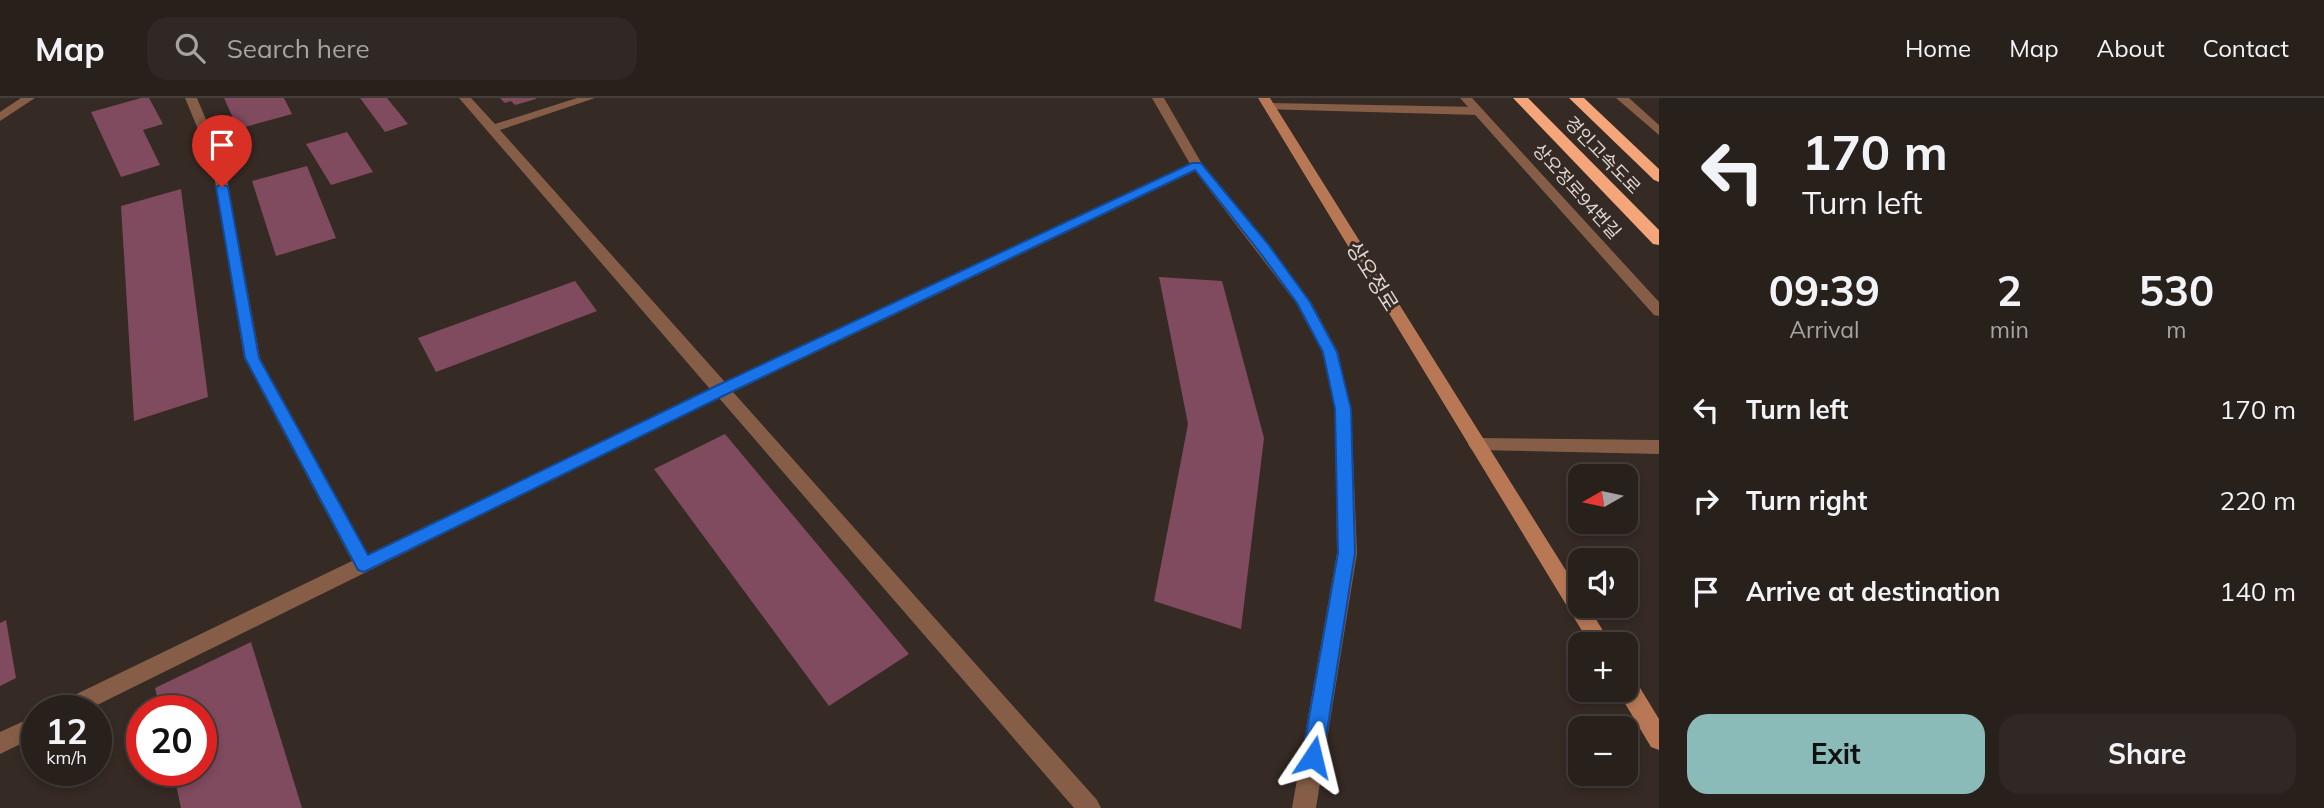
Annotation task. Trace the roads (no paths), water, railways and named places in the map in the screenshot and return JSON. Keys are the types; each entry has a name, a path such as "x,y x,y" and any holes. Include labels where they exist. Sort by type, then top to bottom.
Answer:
{"highway":[{"name":"경인고속도로","path":"1520,98 1659,240"},
{"name":"경인고속도로","path":"1576,98 1659,177"}],"street":[{"path":"0,117 29,98"},
{"path":"191,98 218,163 252,358 364,565"},
{"path":"465,98 1089,808"},
{"path":"492,129 589,98"},
{"path":"1158,98 1196,165 1263,247 1303,302 1330,352 1343,409 1347,553 1304,808"},
{"name":"상오정로94번길","path":"1466,98 1659,311"},
{"path":"1622,98 1659,131"},
{"name":"상오정로","path":"1266,102 1478,111"},
{"name":"상오정로","path":"1266,102 1594,632"},
{"path":"1638,112 1659,112"},
{"path":"97,695 722,390 1196,165"},
{"path":"1477,444 1659,447"},
{"path":"1637,702 1659,738"},
{"path":"0,743 21,733"}]}
